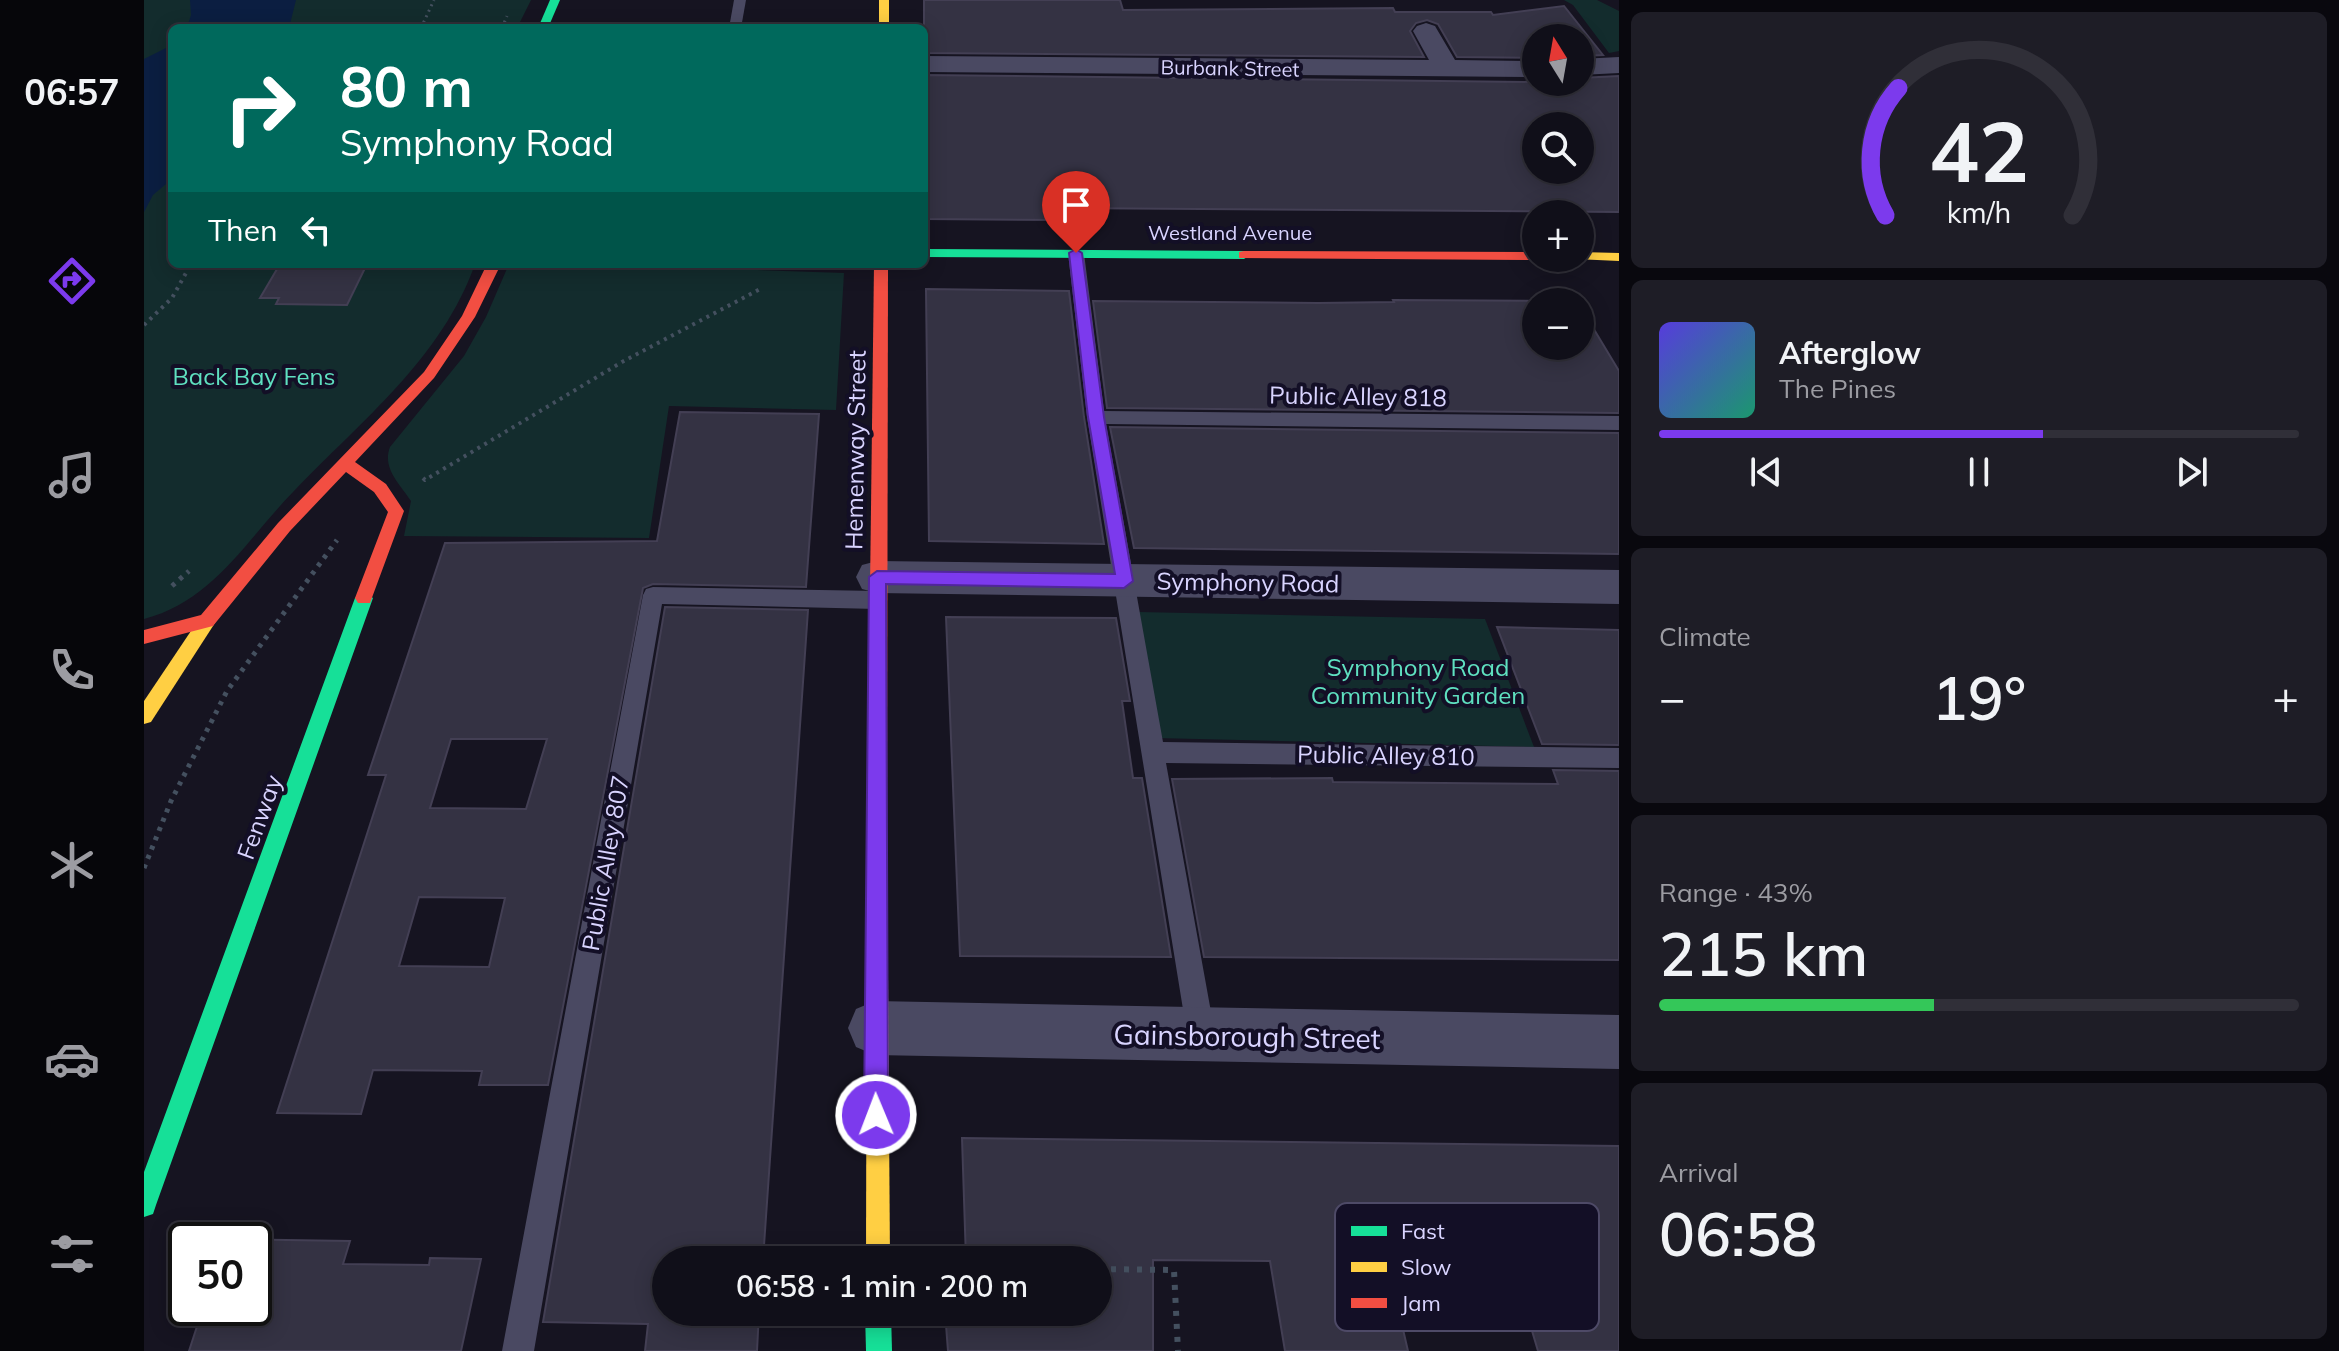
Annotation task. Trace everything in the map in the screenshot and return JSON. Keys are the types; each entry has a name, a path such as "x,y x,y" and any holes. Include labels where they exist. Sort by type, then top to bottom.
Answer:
{"main road":[{"path":"545,24 555,0"},
{"path":"884,0 884,24"},
{"name":"Westland Avenue","path":"928,253 1522,256"},
{"path":"1594,256 1619,257"},
{"path":"144,716 207,621 276,536 408,400 435,367 468,317 492,268"},
{"name":"Hemenway Street","path":"878,1246 875,1028 881,268"},
{"name":"Fenway","path":"144,1205 396,511 380,488 346,464"},
{"path":"144,637 207,621"},
{"path":"878,1326 879,1351"}],"street":[{"path":"1426,31 1447,70"},
{"name":"Burbank Street","path":"928,64 1522,69"},
{"path":"1594,66 1619,65"},
{"name":"Symphony Road","path":"877,589 1124,581 1619,587"},
{"name":"Gainsborough Street","path":"875,1028 1619,1042"}],"lane":[{"path":"736,24 740,0"},
{"path":"1076,253 1096,417 1201,1035"},
{"name":"Public Alley 818","path":"1096,417 1619,423"},
{"name":"Public Alley 807","path":"518,1351 653,595 877,589"},
{"name":"Public Alley 810","path":"1153,752 1619,758"}],"path":[{"path":"423,24 432,1"},
{"path":"144,325 163,311 177,295 189,268"},
{"path":"416,471 425,480 622,362 762,288"},
{"path":"144,868 171,801 227,691 345,530"},
{"path":"1112,1269 1174,1270 1178,1351"}],"green space":[{"name":"Back Bay Fens","path":"144,0 531,0 519,24 168,24 168,268 473,268 442,329 421,359 372,413 209,583 190,598 144,619"},
{"path":"1564,0 1597,0 1619,11 1619,51 1609,53 1594,33 1594,24 1587,24 1573,5"},
{"path":"507,268 739,268 844,273 836,410 669,406 649,538 404,536 411,501 390,469 390,447 464,356 486,317"},
{"name":"Symphony Road Community Garden","path":"1138,612 1485,619 1534,747 1156,738"}],"water":[{"path":"190,0 296,0 290,24 188,24"},
{"path":"168,47 168,182 153,195 144,212 144,59"}],"building":[{"path":"924,0 1120,0 1123,10 1393,8 1395,12 1491,12 1493,15 1564,6 1578,24 1522,24 1522,58 1457,57 1438,24 1427,20 1416,23 1410,31 1424,57 928,53 928,24 924,24"},
{"path":"1594,44 1603,55 1594,55"},
{"path":"928,75 1522,82 1522,96 1594,96 1594,77 1619,76 1619,212 1594,212 1594,200 1522,200 1522,211 1058,208 1060,220 928,219"},
{"path":"278,268 365,268 347,305 276,304 279,298 260,298"},
{"path":"926,289 1069,291 1084,417 1104,544 929,541"},
{"path":"1093,301 1522,301 1522,360 1594,360 1594,329 1619,371 1619,413 1107,408"},
{"path":"680,412 819,414 806,587 653,584 643,588 548,1085 479,1085 482,1071 373,1070 361,1114 277,1113 386,775 368,775 445,543 657,541","holes":["451,739 547,739 526,809 430,808","419,897 505,898 489,967 399,966"]},
{"path":"1110,427 1619,433 1619,554 1134,548"},
{"path":"665,607 808,610 764,1246 652,1246 652,1326 758,1326 757,1351 645,1351 648,1324 543,1322"},
{"path":"946,617 1116,618 1130,701 1122,701 1133,778 1142,778 1171,957 960,956"},
{"path":"1497,627 1619,630 1619,745 1542,744"},
{"path":"1553,770 1619,771 1619,960 1204,957 1172,779 1332,778 1333,782 1558,784"},
{"path":"962,1138 1619,1146 1619,1351 1538,1351 1532,1331 1599,1331 1599,1203 1335,1203 1335,1331 1403,1331 1408,1351 1285,1351 1270,1261 1153,1260 1153,1351 948,1351 946,1326 1112,1326 1112,1246 966,1246"},
{"path":"272,1240 350,1241 343,1264 429,1265 430,1258 481,1259 461,1351 189,1351 197,1326 272,1326"}],"traffic: fast":[{"path":"545,24 555,0"},
{"path":"928,253 1244,255"},
{"path":"144,1205 364,598"},
{"path":"878,1326 879,1351"}],"traffic: slow":[{"path":"884,0 884,24"},
{"path":"1594,256 1619,257"},
{"path":"144,716 207,621"},
{"path":"877,833 878,1246"}],"traffic: jam":[{"path":"1244,255 1522,256"},
{"path":"144,637 207,621 284,527 429,375 468,317 492,268"},
{"path":"877,833 881,268"},
{"path":"346,464 380,488 396,511 364,598"}],"route":[{"path":"876,1115 877,577 1124,581 1096,417 1076,253"}]}
